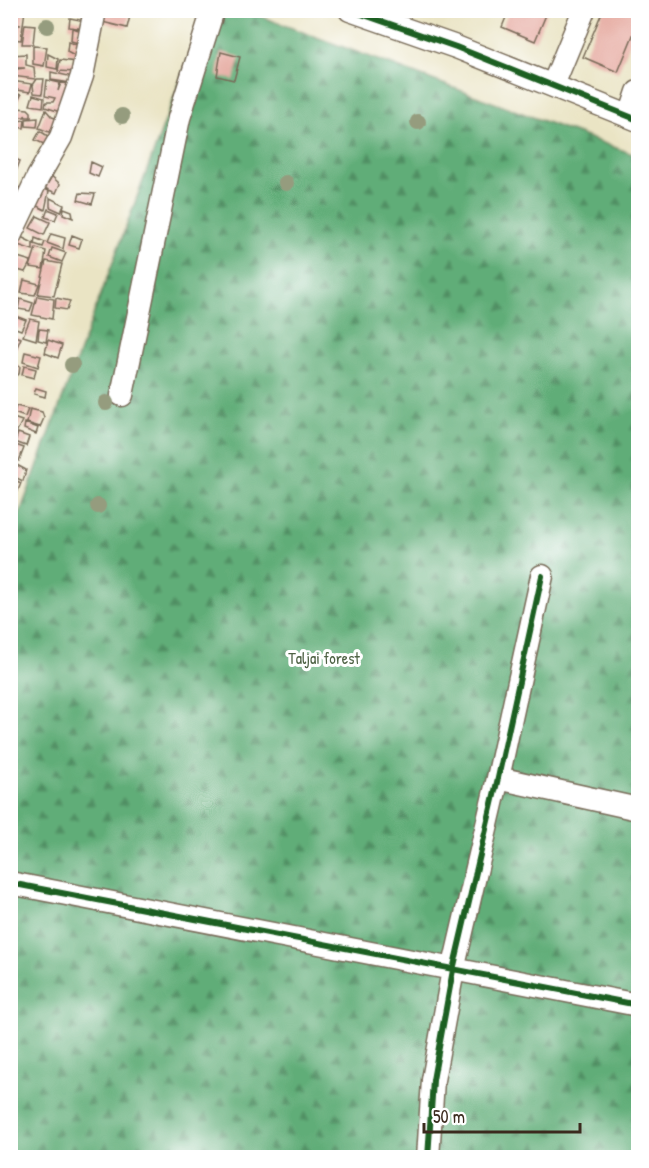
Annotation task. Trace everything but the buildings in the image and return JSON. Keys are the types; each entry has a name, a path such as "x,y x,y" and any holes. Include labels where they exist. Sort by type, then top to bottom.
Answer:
{"street":[{"path":"10,236 38,177 61,137 82,76 95,10"},
{"path":"122,394 179,118 213,10"},
{"path":"350,10 410,19 553,85 634,118 639,92"},
{"path":"553,85 584,10"},
{"path":"428,1158 432,1080 453,970 542,576"},
{"path":"498,778 639,809"},
{"path":"10,883 639,1005"}],"green space":[{"name":"Taljai forest","path":"206,11 246,11 638,156 638,1157 11,1157 11,537"}],"cycle path":[{"path":"350,10 456,47 638,120"},
{"path":"428,1158 433,1080 453,970 542,576"},
{"path":"10,883 638,1005"}]}
